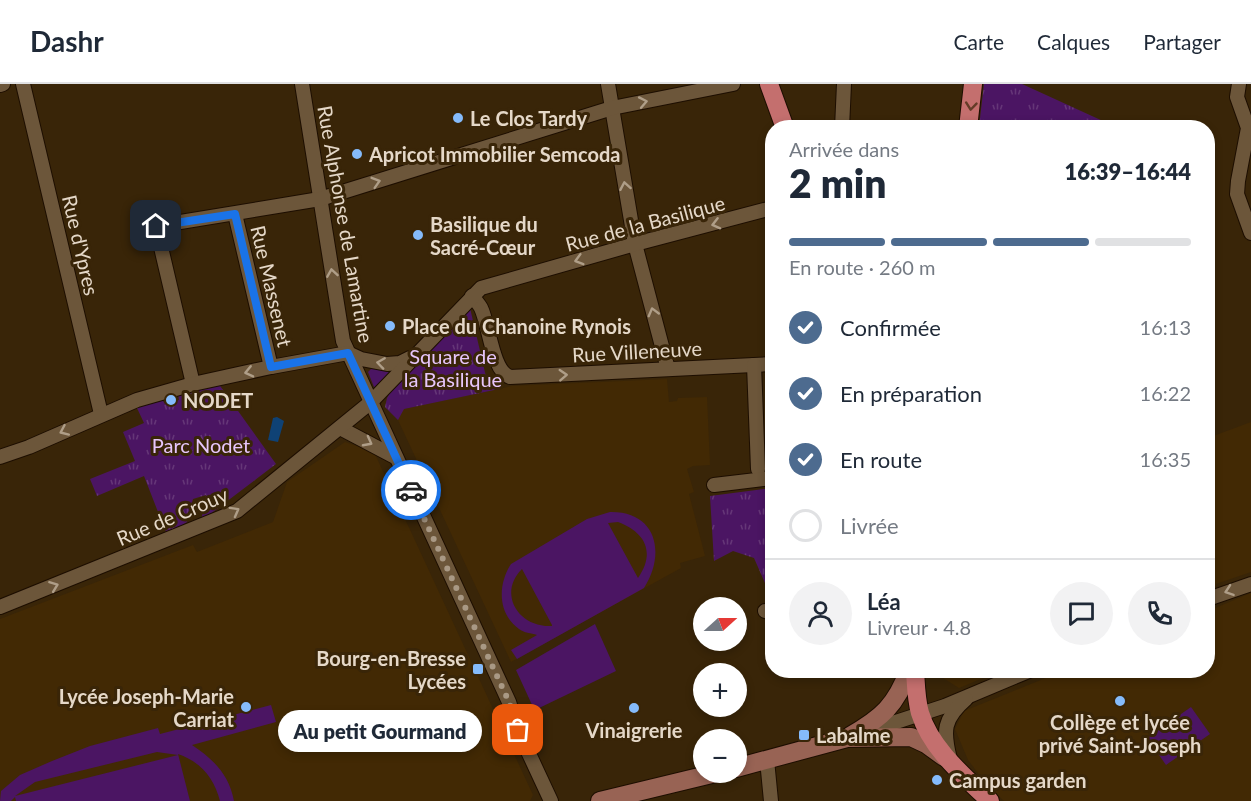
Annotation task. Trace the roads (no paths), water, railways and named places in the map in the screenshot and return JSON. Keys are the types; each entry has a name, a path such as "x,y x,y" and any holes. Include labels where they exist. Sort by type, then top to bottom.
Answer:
{"main road":[{"path":"770,84 782,120"},
{"path":"969,120 973,84"},
{"path":"915,678 916,698 920,714 933,740 950,762 990,801"}],"street":[{"name":"Rue d'Ypres","path":"23,84 101,414"},
{"name":"Rue Alphonse de Lamartine","path":"302,84 341,331 348,353 509,702 518,730 551,801"},
{"path":"608,84 635,244 668,369"},
{"path":"193,384 156,226 320,199 612,108 733,84"},
{"path":"842,120 844,84"},
{"path":"1239,84 1238,97 1248,128 1237,194 1251,233"},
{"name":"Rue de la Basilique","path":"371,402 481,288 765,210"},
{"name":"Rue Massenet","path":"235,214 271,367"},
{"name":"Rue Villeneuve","path":"472,296 480,308 498,365 505,375 515,378 765,364"},
{"path":"0,458 137,400 193,384 348,353 361,359 387,364 400,363 414,357"},
{"path":"754,365 758,469"},
{"name":"Rue de Crouy","path":"0,607 237,511 371,402"},
{"path":"340,428 395,457"},
{"path":"714,485 765,479"},
{"path":"1215,597 1251,584"},
{"path":"847,738 882,716 898,695 905,678"},
{"path":"747,765 847,738 970,696 1012,678"},
{"path":"950,762 945,726 951,715 970,696"},
{"path":"847,738 911,736 950,762"},
{"path":"767,760 771,801"},
{"path":"600,801 693,779"}],"water":[{"path":"277,417 284,421 278,442 268,440 273,418"}],"place":[{"name":"Le Clos Tardy","path":"458,118"},
{"name":"Apricot Immobilier Semcoda","path":"357,154"},
{"name":"Basilique du Sacré-Cœur","path":"418,235"},
{"name":"Place du Chanoine Rynois","path":"390,326"},
{"name":"NODET","path":"171,400"},
{"name":"Bourg-en-Bresse Lycées","path":"478,669"},
{"name":"Collège et lycée privé Saint-Joseph","path":"1120,701"},
{"name":"Lycée Joseph-Marie Carriat","path":"246,707"},
{"name":"Vinaigrerie","path":"634,708"},
{"name":"Au petit Gourmand","path":"518,730"},
{"name":"Labalme","path":"804,735"},
{"name":"Campus garden","path":"937,780"}],"park label":[{"name":"Square de la Basilique","path":"453,368"},
{"name":"Parc Nodet","path":"201,445"}]}
